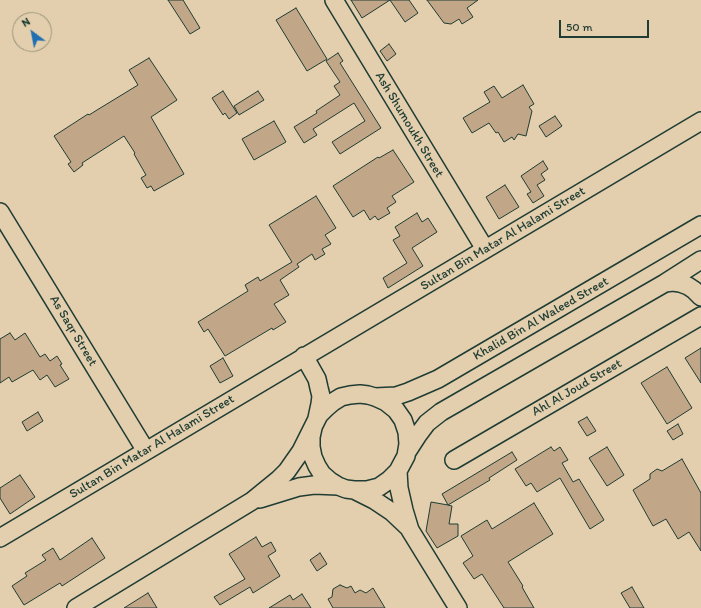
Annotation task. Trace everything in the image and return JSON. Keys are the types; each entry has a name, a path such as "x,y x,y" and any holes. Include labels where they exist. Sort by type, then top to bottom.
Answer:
{"street":[{"name":"Ash Shumoukh Street","path":"334,0 485,249"},
{"name":"Sultan Bin Matar Al Halami Street","path":"0,538 701,121"},
{"name":"As Saqr Street","path":"0,212 146,451"},
{"name":"Khalid Bin Al Waleed Street","path":"368,395 396,396 438,379 701,225"},
{"path":"317,379 321,396 311,438 313,457 317,466 322,474 330,481 346,489 367,490 379,487 398,471 418,435 427,423 441,412 665,283 701,260"},
{"path":"700,296 697,286 697,276 701,264"},
{"path":"665,283 680,283 688,286 700,296"},
{"name":"Ahl Al Joud Street","path":"454,460 701,316"},
{"path":"304,356 317,379 322,384 345,393 368,395 386,402 396,410 403,420 407,432 408,444 406,456"},
{"path":"76,608 252,501 286,471 301,451 322,411 341,397 350,395 368,395"},
{"path":"398,471 399,488 410,530"},
{"path":"252,501 299,487 314,485 338,486"},
{"path":"354,490 374,500 392,512 410,530 458,608"}],"building":[{"path":"168,0 183,0 200,28 190,34"},
{"path":"351,0 390,0 362,18"},
{"path":"390,0 409,0 418,13 405,22"},
{"path":"427,0 478,0 467,8 473,17 462,24 459,19 451,24 444,23"},
{"path":"296,8 327,59 307,71 276,20"},
{"path":"389,44 396,54 387,61 380,51"},
{"path":"338,53 343,61 340,63 381,128 340,154 332,142 365,121 354,103 313,129 317,135 304,143 294,127 317,113 316,111 340,95 334,86 340,82 326,61"},
{"path":"149,58 177,100 151,117 184,174 154,191 151,186 147,188 141,178 146,175 134,154 135,153 124,136 82,163 83,165 74,172 68,164 71,162 54,136 138,85 129,70"},
{"path":"523,85 534,104 529,107 532,111 526,136 518,134 514,140 512,137 504,142 498,132 496,133 489,123 472,133 463,118 490,102 484,92 494,86 502,98"},
{"path":"223,91 237,113 229,119 225,113 223,115 212,98"},
{"path":"258,91 264,100 239,115 234,106"},
{"path":"555,116 562,126 546,137 539,126"},
{"path":"274,121 286,142 254,160 242,139"},
{"path":"393,150 414,182 392,196 396,202 387,208 390,213 378,220 375,216 370,220 364,210 353,217 333,186 378,157 379,158"},
{"path":"543,161 548,169 541,174 545,180 537,185 544,196 533,203 527,194 531,192 521,176"},
{"path":"505,185 519,207 499,219 486,197"},
{"path":"316,196 336,228 325,235 331,244 322,249 325,254 315,260 312,254 297,264 299,267 280,280 289,295 274,304 286,322 273,330 272,328 225,356 208,329 204,332 198,322 248,291 245,285 258,277 260,281 292,262 269,225"},
{"path":"417,213 422,222 428,218 437,232 412,248 423,266 388,288 383,278 407,263 393,240 400,236 395,227"},
{"path":"10,333 15,340 25,333 40,357 45,354 50,361 57,356 62,364 60,365 69,379 55,387 47,375 40,380 33,370 12,382 9,377 0,383 0,339"},
{"path":"701,348 701,383 685,358"},
{"path":"223,358 233,376 220,383 210,366"},
{"path":"667,367 692,408 667,424 641,383"},
{"path":"38,412 43,421 27,431 22,422"},
{"path":"587,417 596,431 587,436 578,422"},
{"path":"678,424 683,434 673,440 667,431"},
{"path":"551,447 554,451 560,447 568,460 562,463 573,482 579,479 604,520 590,529 560,478 537,492 531,483 526,486 515,469"},
{"path":"607,447 624,475 607,486 589,458"},
{"path":"512,452 517,460 489,478 490,480 448,505 442,494"},
{"path":"682,459 701,493 701,551 689,532 678,539 666,519 653,526 633,490 650,479 650,474 657,469 662,471"},
{"path":"20,475 35,497 10,514 0,498 0,488"},
{"path":"431,502 452,506 449,524 458,524 458,536 437,548 426,531"},
{"path":"534,503 553,534 508,562 523,586 522,587 534,608 504,608 482,574 474,579 463,563 473,556 461,536 487,520 492,529"},
{"path":"256,537 262,547 271,542 276,551 268,556 280,576 253,593 250,587 220,605 214,597 245,579 229,554"},
{"path":"92,538 105,558 62,586 60,583 24,605 12,586 27,576 25,573 46,560 42,555 53,548 60,560"},
{"path":"320,553 327,564 317,571 310,560"},
{"path":"340,585 347,588 351,586 355,593 360,590 366,593 373,588 385,608 333,608 328,599 332,597 333,589"},
{"path":"632,587 644,608 630,608 621,593"},
{"path":"148,593 157,608 124,608"},
{"path":"302,594 311,608 269,608 290,595 293,600"}]}
